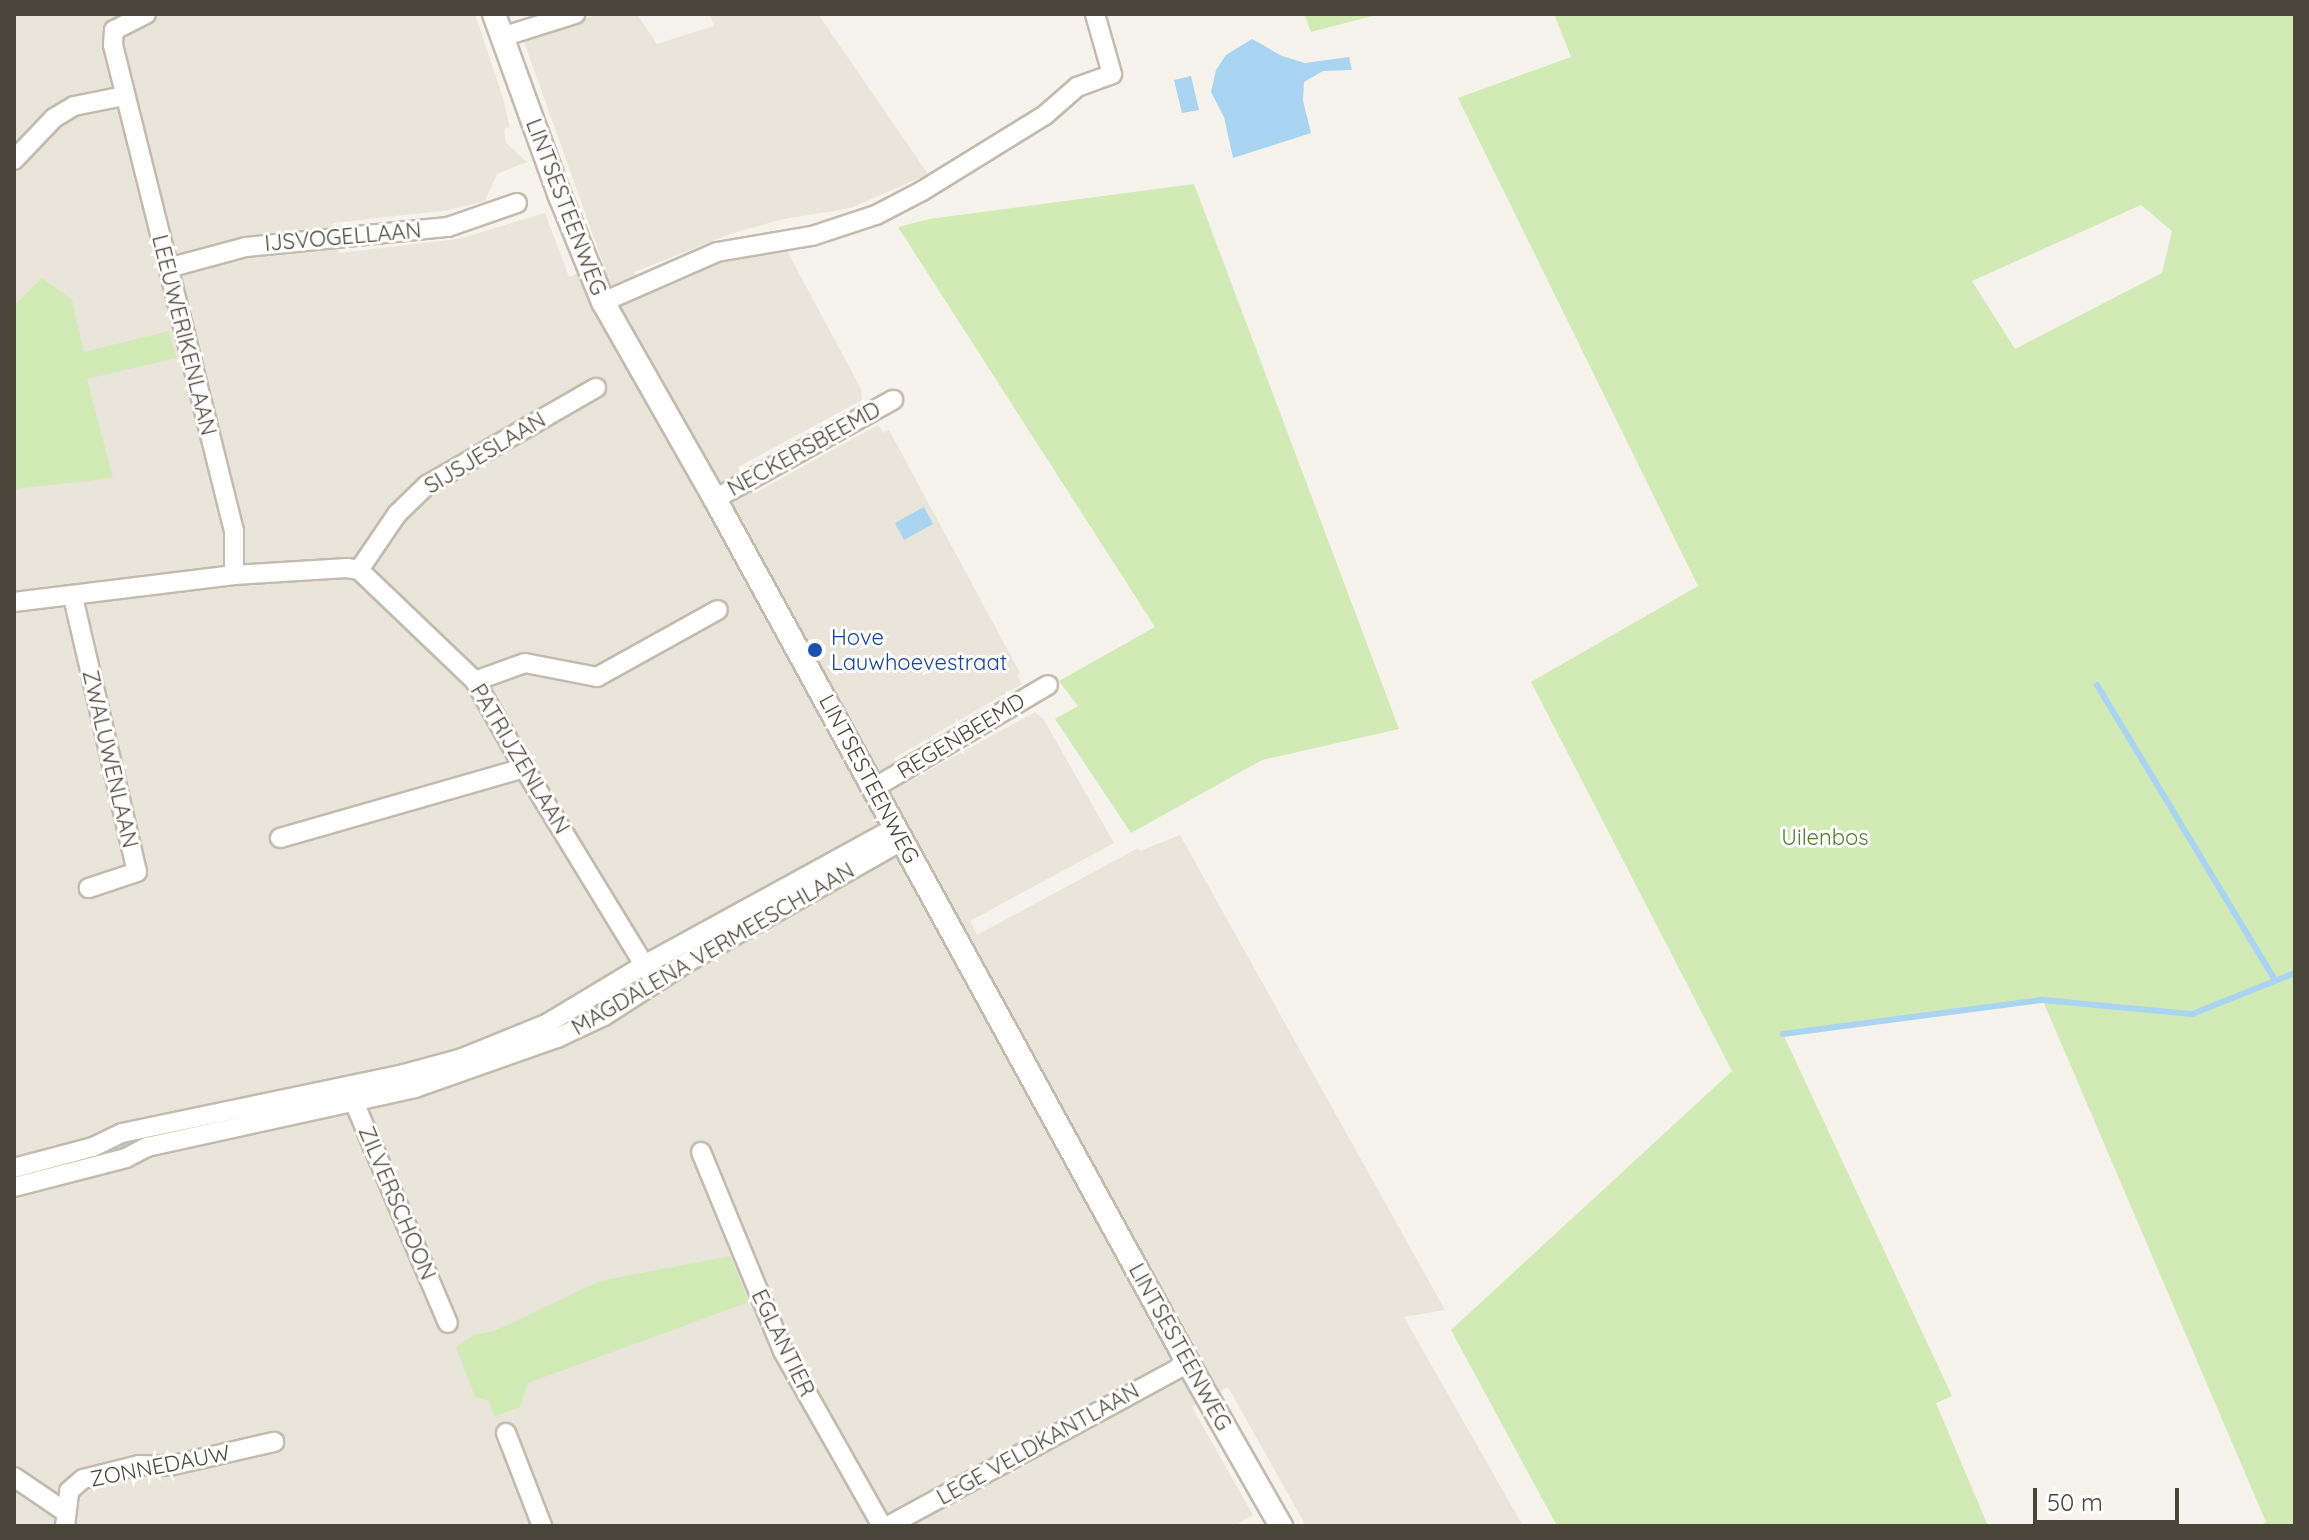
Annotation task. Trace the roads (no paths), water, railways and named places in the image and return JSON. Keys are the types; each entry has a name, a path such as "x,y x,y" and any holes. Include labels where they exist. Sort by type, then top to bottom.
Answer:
{"street":[{"name":"LEEUWERIKENLAAN","path":"146,14 114,30 113,45 234,531 234,575"},
{"name":"LINTSESTEENWEG","path":"494,14 603,302 715,499 1188,1363 1281,1526"},
{"path":"502,37 575,14"},
{"path":"603,302 717,252 812,236 876,215 922,191 1045,115 1077,87 1112,74 1095,14"},
{"path":"14,160 54,118 74,106 124,96"},
{"name":"IJSVOGELLAAN","path":"168,268 246,247 448,227 517,203"},
{"name":"SIJSJESLAAN","path":"359,570 397,514 427,485 596,388"},
{"name":"NECKERSBEEMD","path":"715,499 893,400"},
{"path":"14,602 234,575 347,568 359,570"},
{"name":"PATRIJZENLAAN","path":"359,570 475,681 524,768 655,982"},
{"name":"ZWALUWENLAAN","path":"73,597 137,872 89,888"},
{"path":"475,681 525,663 597,677 718,610"},
{"name":"REGENBEEMD","path":"874,788 1048,685"},
{"path":"280,838 524,768"},
{"name":"MAGDALENA VERMEESCHLAAN","path":"14,1187 126,1158 156,1144 350,1092 505,1041 586,1003 644,965 898,834"},
{"name":"MAGDALENA VERMEESCHLAAN","path":"14,1168 93,1147 122,1133 350,1092 451,1078 557,1038 604,1016 898,834"},
{"name":"ZILVERSCHOON","path":"350,1092 448,1323"},
{"name":"EGLANTIER","path":"701,1152 783,1351 885,1526"},
{"name":"LEGE VELDKANTLAAN","path":"885,1526 1188,1363"},
{"path":"506,1433 542,1526"},
{"name":"ZONNEDAUW","path":"14,1477 64,1519 69,1491 83,1479 139,1465 169,1466 274,1442"}],"water":[{"path":"1252,39 1282,56 1305,63 1349,57 1352,70 1323,71 1304,82 1303,101 1311,133 1233,158 1224,117 1211,92 1216,70 1226,55"},
{"path":"1191,76 1199,110 1182,113 1174,80"},
{"path":"924,507 933,524 904,540 895,523"}],"waterway":[{"path":"2097,685 2274,978"},
{"path":"1783,1034 2043,1000 2192,1014 2295,973"},
{"path":"553,1030 610,1000"},
{"path":"91,1156 129,1142 183,1129"}],"place":[{"name":"Hove Lauwhoevestraat","path":"815,650"}],"park label":[{"name":"Uilenbos","path":"1825,838"}]}
